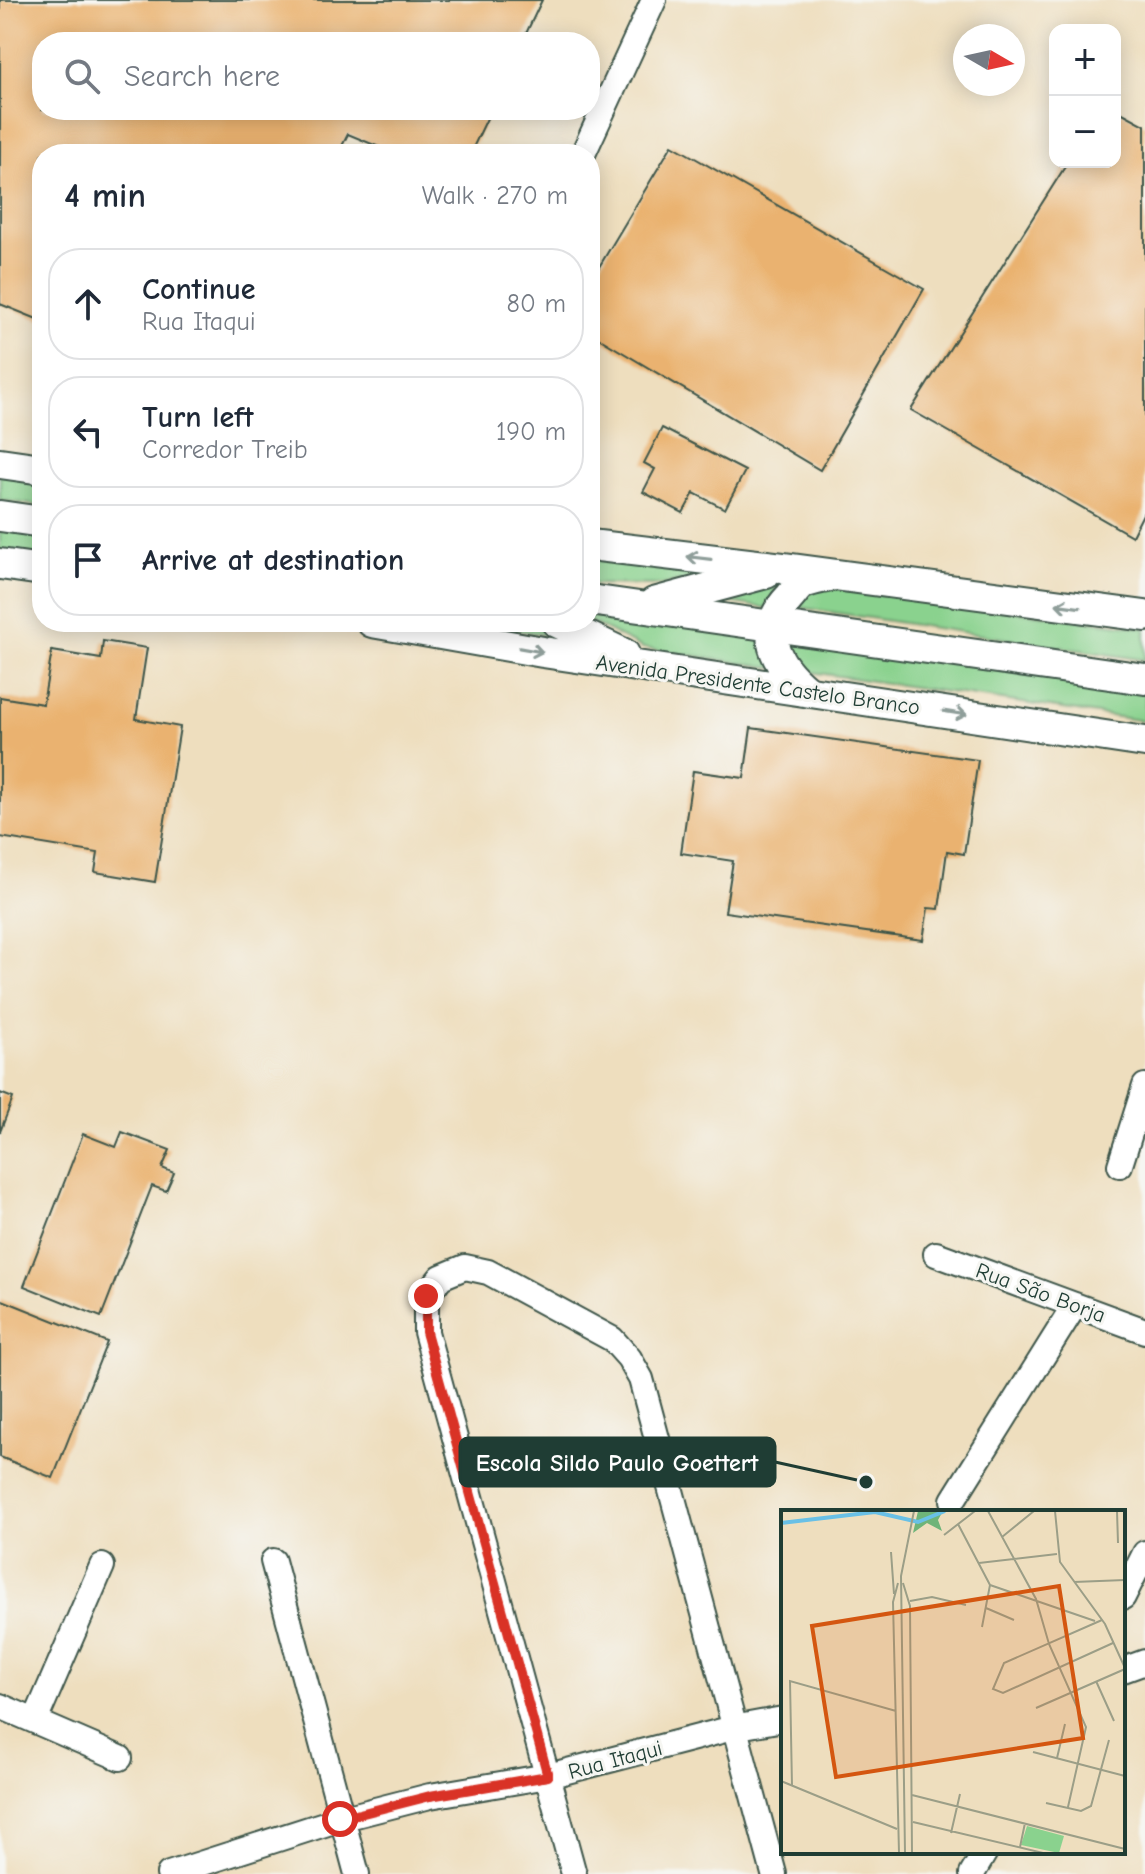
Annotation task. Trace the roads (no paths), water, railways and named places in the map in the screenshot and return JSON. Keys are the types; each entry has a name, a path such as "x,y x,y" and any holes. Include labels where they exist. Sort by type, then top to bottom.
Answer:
{"main road":[{"path":"0,463 32,468"},
{"path":"0,516 32,521"},
{"path":"600,546 1145,616"},
{"path":"0,564 32,569"},
{"path":"640,606 783,568"},
{"path":"806,690 779,664 773,647 773,626 780,607 802,584 835,575"},
{"path":"600,601 1145,679"},
{"name":"Avenida Presidente Castelo Branco","path":"432,632 653,669 1145,742"},
{"path":"577,632 653,669"}],"street":[{"path":"600,117 654,0"},
{"path":"588,144 599,120"},
{"path":"1120,1165 1145,1086"},
{"name":"Rua São Borja","path":"936,1254 1145,1331"},
{"path":"574,1874 426,1332 426,1296 441,1277 465,1267 488,1272 612,1339 629,1358 641,1379 774,1874"},
{"path":"953,1500 1075,1305"},
{"path":"1125,1593 1145,1553"},
{"path":"273,1561 357,1874"},
{"path":"35,1721 102,1566"},
{"path":"1125,1669 1145,1662"},
{"path":"0,1706 120,1758"},
{"name":"Rua Itaqui","path":"169,1874 340,1819 430,1796 548,1776 733,1728 781,1719"},
{"path":"972,1874 984,1854"}],"place":[{"name":"Escola Sildo Paulo Goettert","path":"866,1482"}]}
